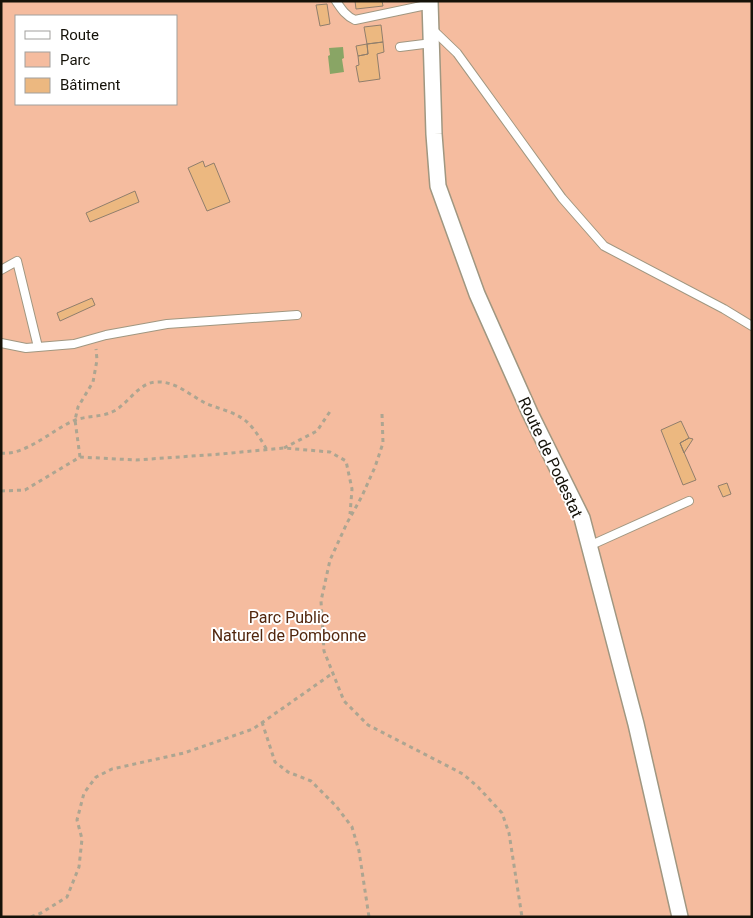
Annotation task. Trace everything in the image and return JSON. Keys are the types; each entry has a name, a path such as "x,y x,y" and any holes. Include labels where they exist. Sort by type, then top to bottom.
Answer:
{"street":[{"name":"Route de Podestat","path":"431,3 434,134 438,186 477,294 530,413 582,518 636,724 680,917"}],"lane":[{"path":"336,1 343,12 355,20 431,3"},
{"path":"400,48 432,36 457,53 562,198 604,246 724,309 752,326"},
{"path":"1,270 17,261 38,347"},
{"path":"1,343 26,348 74,344 166,324 297,315"},
{"path":"589,546 689,501"}],"path":[{"path":"80,457 75,420 78,406 93,382 98,360 94,339"},
{"path":"1,453 6,454 40,441 75,420 114,411 151,382 170,383 200,400 248,422 267,450"},
{"path":"284,448 317,431 331,410"},
{"path":"382,414 383,443 375,468 330,560 321,601 324,651 344,701 368,725 463,774 502,813 509,833 522,917"},
{"path":"1,491 25,490 80,457 136,460 284,448 330,452 346,461 352,489 350,517"},
{"path":"31,917 67,897 79,867 82,839 77,820 84,794 96,777 112,769 184,753 253,729 333,673"},
{"path":"262,722 275,762 288,772 311,781 336,806 352,827 359,851 369,917"}],"green space":[{"name":"Parc Public Naturel de Pombonne","path":"1,1 752,1 752,917 1,917"}],"shaded area":[{"path":"343,47 344,72 330,74 329,48"}],"building":[{"path":"355,1 382,1 383,6 356,9"},
{"path":"327,4 330,24 320,26 316,5"},
{"path":"381,25 383,42 367,44 364,27"},
{"path":"383,42 384,52 377,54 380,79 359,82 356,66 359,65 358,56 368,54 367,44"},
{"path":"367,44 368,54 358,56 356,46"},
{"path":"203,161 205,167 214,163 230,202 207,211 188,168"},
{"path":"135,191 139,202 90,222 86,213"},
{"path":"92,298 95,305 60,321 57,313"},
{"path":"681,421 689,438 680,443 696,480 683,485 661,430"},
{"path":"689,438 693,439 684,453 680,443"},
{"path":"727,483 731,494 723,497 718,486"}]}
